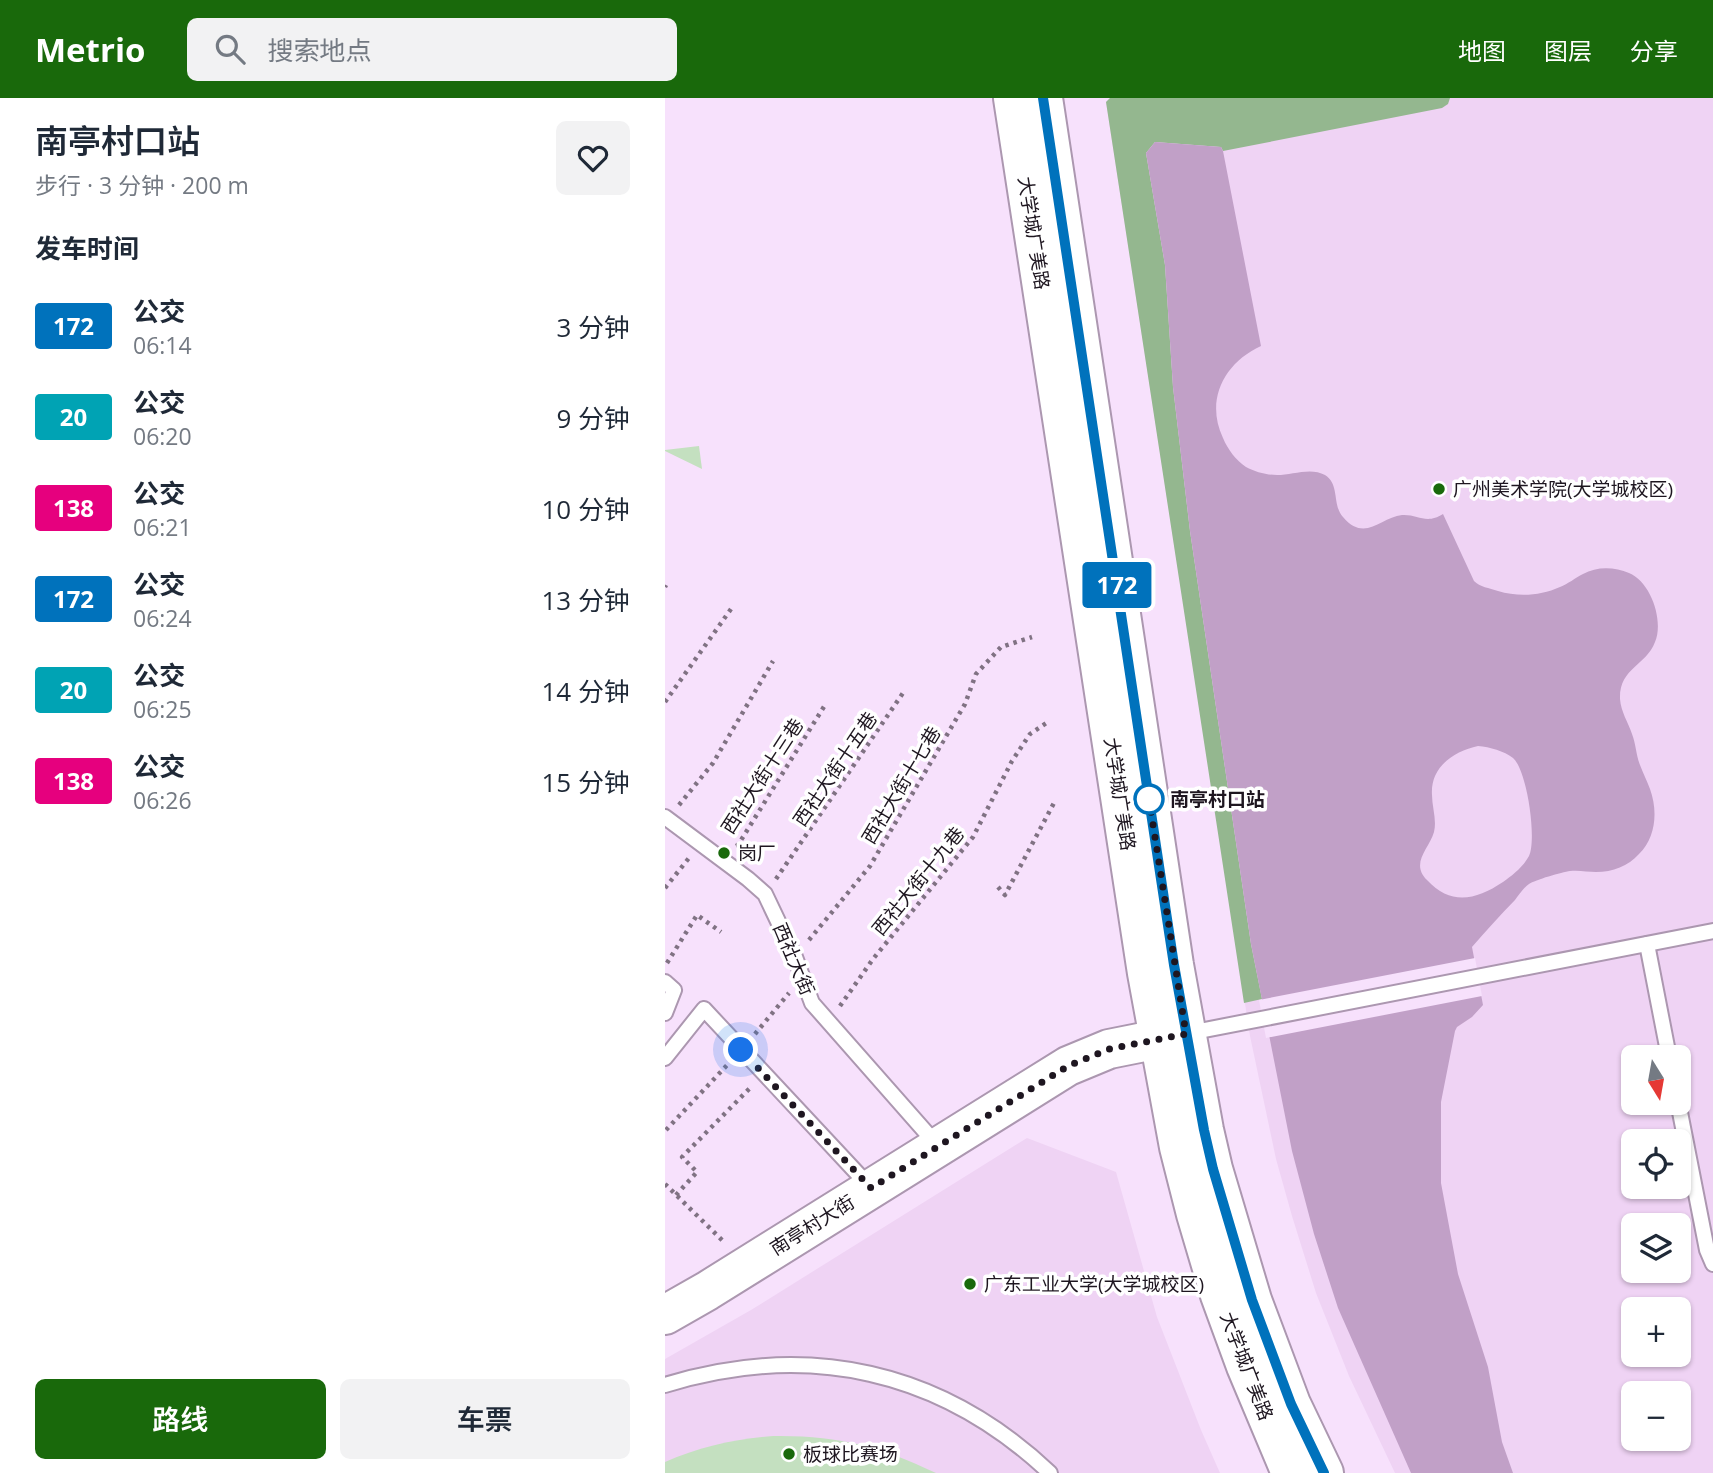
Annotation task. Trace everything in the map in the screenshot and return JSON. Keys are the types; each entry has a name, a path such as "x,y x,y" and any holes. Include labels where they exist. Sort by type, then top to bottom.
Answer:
{"main road":[{"name":"大学城广美路","path":"1013,98 1172,1036 1195,1086 1213,1169 1252,1300 1291,1404 1324,1473"},
{"name":"大学城广美路","path":"1043,98 1172,1036 1179,1147 1220,1295 1246,1366 1291,1473"},
{"name":"南亭村大街","path":"665,1315 1068,1066 1109,1049 1172,1036"}],"lane":[{"name":"西社大街","path":"666,818 765,894 795,957 812,1003 939,1146"},
{"path":"1172,1036 1713,931"},
{"path":"1647,944 1667,1045"},
{"path":"665,982 674,990 665,1013"},
{"path":"665,1058 704,1009 871,1188"},
{"path":"1681,1115 1707,1250 1713,1264"},
{"path":"665,1385 711,1373 765,1366 821,1367 873,1374 925,1390 970,1413 1000,1431 1050,1473"}],"path":[{"path":"665,702 731,609"},
{"name":"西社大街十七巷","path":"795,957 870,866 965,704 976,674 1001,648 1032,638"},
{"path":"666,818 713,763 773,661"},
{"name":"西社大街十五巷","path":"765,894 903,693"},
{"name":"西社大街十三巷","path":"718,857 723,850 738,845 825,705"},
{"name":"西社大街十九巷","path":"829,1021 873,959 973,837 1012,761 1030,734 1048,722"},
{"path":"998,887 1005,895 1055,801"},
{"path":"665,888 701,843"},
{"path":"665,967 697,915 721,932"},
{"path":"666,1130 774,1011"},
{"path":"676,1195 697,1172 682,1157 764,1074"},
{"path":"665,1184 748,1266"}],"shaded area":[{"name":"广州美术学院(大学城校区)","path":"1110,98 1713,98 1713,1473 1395,1473 1349,1376 1316,1293 1276,1159 1250,1036 1106,102"},
{"path":"1155,142 1221,147 1223,151 1261,346 1237,362 1221,384 1217,397 1218,424 1227,447 1239,461 1250,469 1269,474 1308,471 1325,475 1333,484 1343,517 1359,528 1373,526 1402,515 1432,519 1443,514 1474,581 1479,585 1506,593 1529,595 1563,586 1588,571 1612,569 1624,571 1637,578 1649,593 1657,613 1655,642 1646,657 1624,680 1620,699 1653,797 1655,815 1649,840 1635,858 1620,868 1602,872 1566,872 1529,884 1472,947 1483,1005 1455,1031 1441,1102 1441,1183 1458,1274 1488,1367 1502,1442 1513,1473 1411,1473 1338,1308 1314,1234 1292,1151 1251,944 1190,531 1173,387 1165,265 1146,153","holes":["1478,746 1505,753 1518,765 1529,805 1531,847 1524,864 1503,882 1483,893 1464,898 1454,897 1436,888 1422,874 1420,868 1422,856 1435,827 1432,785 1439,769 1452,756"]},
{"name":"广东工业大学(大学城校区)","path":"1027,1138 1116,1172 1157,1317 1220,1473 665,1473 665,1359 751,1310"}],"green space":[{"path":"1110,98 1450,98 1448,104 1442,108 1223,151 1221,147 1155,142 1146,153 1165,265 1173,387 1190,531 1251,944 1262,999 1244,1003 1106,102"},
{"path":"699,446 702,469 665,451 665,450"},
{"name":"板球比赛场","path":"773,1436 838,1440 857,1444 936,1473 665,1473 665,1462 691,1452 745,1439"}],"pier":[{"path":"1475,958 1482,996 1266,1038 1259,1000"}],"bus line":[{"name":"172","path":"1043,98 1174,965 1195,1086 1213,1169 1252,1300 1291,1404 1324,1473"}],"place":[{"name":"广州美术学院(大学城校区)","path":"1439,489"},
{"name":"南亭村口站","path":"1149,799"},
{"name":"岗厂","path":"724,853"},
{"name":"广东工业大学(大学城校区)","path":"970,1284"},
{"name":"板球比赛场","path":"789,1454"}],"route":[{"path":"741,1050 871,1188 1068,1066 1109,1049 1186,1034 1149,799"}]}
